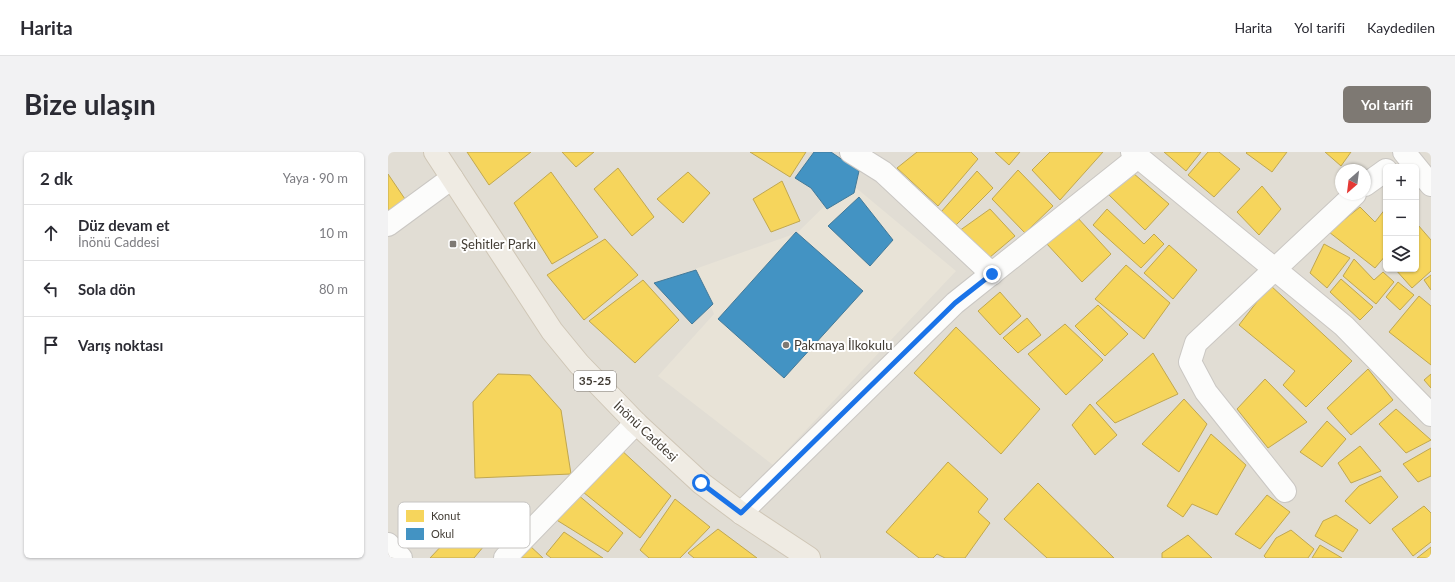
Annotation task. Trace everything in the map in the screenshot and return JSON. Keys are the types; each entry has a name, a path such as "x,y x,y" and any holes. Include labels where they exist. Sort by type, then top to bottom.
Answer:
{"main road":[{"name":"İnönü Caddesi","path":"435,152 552,331 579,364 636,423 701,483 741,513 809,558"}],"street":[{"path":"851,152 883,172 992,274"},
{"path":"741,513 955,303 1135,155 1344,326 1431,415"},
{"path":"1401,158 1431,185"},
{"path":"1371,181 1383,172"},
{"path":"388,225 452,178"},
{"path":"1285,491 1206,392 1190,362 1196,343 1349,200"},
{"path":"530,532 636,423"},
{"path":"388,544 401,558"},
{"path":"505,558 515,548"}],"shaded area":[{"path":"388,152 1431,152 1431,558 388,558"},
{"name":"Pakmaya İlkokulu","path":"849,182 956,271 773,465 658,376 714,314 695,269 797,233"}],"building: Konut":[{"path":"467,152 531,152 489,185"},
{"path":"562,152 594,152 576,167"},
{"path":"750,152 806,152 790,177"},
{"path":"917,152 971,152 978,159 938,206 897,168"},
{"path":"995,152 1020,152 1009,165"},
{"path":"1050,152 1103,152 1060,200 1032,170"},
{"path":"1164,152 1201,152 1186,171"},
{"path":"1208,152 1219,152 1240,169 1214,197 1188,175"},
{"path":"1287,152 1272,172 1246,153"},
{"path":"1325,152 1351,152 1342,164 1339,164"},
{"path":"618,168 654,217 632,236 594,189"},
{"path":"1018,170 1053,206 1025,233 992,199"},
{"path":"977,171 993,188 955,226 941,212"},
{"path":"551,172 598,237 552,264 514,203"},
{"path":"688,172 710,193 683,223 657,199"},
{"path":"1133,173 1169,204 1145,230 1109,195"},
{"path":"388,174 407,202 388,216"},
{"path":"782,181 800,221 771,232 753,199"},
{"path":"1262,186 1281,209 1259,235 1237,212"},
{"path":"1360,207 1375,222 1383,212 1383,259 1375,268 1329,232"},
{"path":"990,209 1015,236 983,263 959,231"},
{"path":"1107,209 1144,244 1154,234 1164,244 1141,268 1093,225"},
{"path":"1076,216 1111,254 1082,282 1046,243"},
{"path":"1419,226 1431,240 1431,271 1412,288 1398,272 1419,272"},
{"path":"605,239 638,275 584,320 547,275"},
{"path":"1324,244 1350,258 1327,288 1310,273"},
{"path":"1169,245 1197,270 1173,299 1144,273"},
{"path":"1354,259 1374,280 1383,272 1394,282 1376,304 1343,276"},
{"path":"1126,265 1170,303 1144,339 1095,299"},
{"path":"1431,275 1431,290 1424,280"},
{"path":"1341,279 1373,307 1360,320 1330,292"},
{"path":"643,280 679,320 635,363 589,321"},
{"path":"1398,282 1414,295 1400,310 1386,297"},
{"path":"1270,285 1352,361 1306,407 1283,385 1295,371 1239,325"},
{"path":"1000,292 1021,316 1000,335 978,311"},
{"path":"1419,296 1431,306 1431,365 1389,332"},
{"path":"1098,305 1128,334 1105,356 1075,326"},
{"path":"1027,318 1041,335 1018,353 1003,338"},
{"path":"1065,324 1103,360 1066,395 1028,354"},
{"path":"956,327 1040,409 1001,454 914,373"},
{"path":"1153,353 1178,394 1115,423 1096,403"},
{"path":"1368,369 1393,400 1351,435 1327,408"},
{"path":"498,374 530,375 561,410 571,474 475,478 473,402"},
{"path":"1431,374 1431,388 1424,380"},
{"path":"1265,379 1307,422 1268,448 1237,409"},
{"path":"1184,399 1207,424 1179,472 1142,444"},
{"path":"1090,404 1117,435 1095,455 1072,425"},
{"path":"1396,409 1431,440 1406,453 1379,424"},
{"path":"1327,421 1346,439 1322,467 1300,452"},
{"path":"1211,434 1246,465 1217,515 1192,504 1183,517 1167,506"},
{"path":"1360,446 1381,471 1351,483 1338,463"},
{"path":"619,448 671,496 640,538 578,488"},
{"path":"1431,448 1431,476 1418,482 1403,464"},
{"path":"948,462 988,499 978,512 990,523 965,558 945,558 937,554 933,558 919,558 886,532"},
{"path":"1381,476 1398,497 1370,524 1345,501 1359,486"},
{"path":"1038,483 1114,558 1047,558 1004,519"},
{"path":"577,494 623,533 608,552 555,519"},
{"path":"1267,495 1290,512 1260,549 1235,534"},
{"path":"675,499 710,527 680,558 649,558 640,550"},
{"path":"1424,506 1431,513 1431,542 1413,556 1392,529"},
{"path":"1336,515 1358,530 1343,552 1315,536 1323,521"},
{"path":"718,529 757,558 694,558 688,553"},
{"path":"1291,530 1314,549 1308,558 1266,558 1264,556 1276,538"},
{"path":"564,532 603,558 551,558 546,554"},
{"path":"1188,535 1212,558 1162,558 1162,553"},
{"path":"1320,545 1342,558 1312,558"},
{"path":"530,546 543,558 516,558 526,548 530,548"},
{"path":"1431,547 1431,558 1417,558"},
{"path":"439,548 482,548 474,558 430,558"}],"building: Okul":[{"path":"814,152 831,152 859,171 854,193 827,209 811,188 795,178"},
{"path":"859,197 893,240 870,266 828,226"},
{"path":"796,232 863,291 784,378 718,319"},
{"path":"696,270 713,304 692,324 654,283"}],"place":[{"name":"Şehitler Parkı","path":"453,244"},
{"name":"Pakmaya İlkokulu","path":"786,345"}],"route":[{"path":"701,483 741,513 955,303 992,274"}]}
